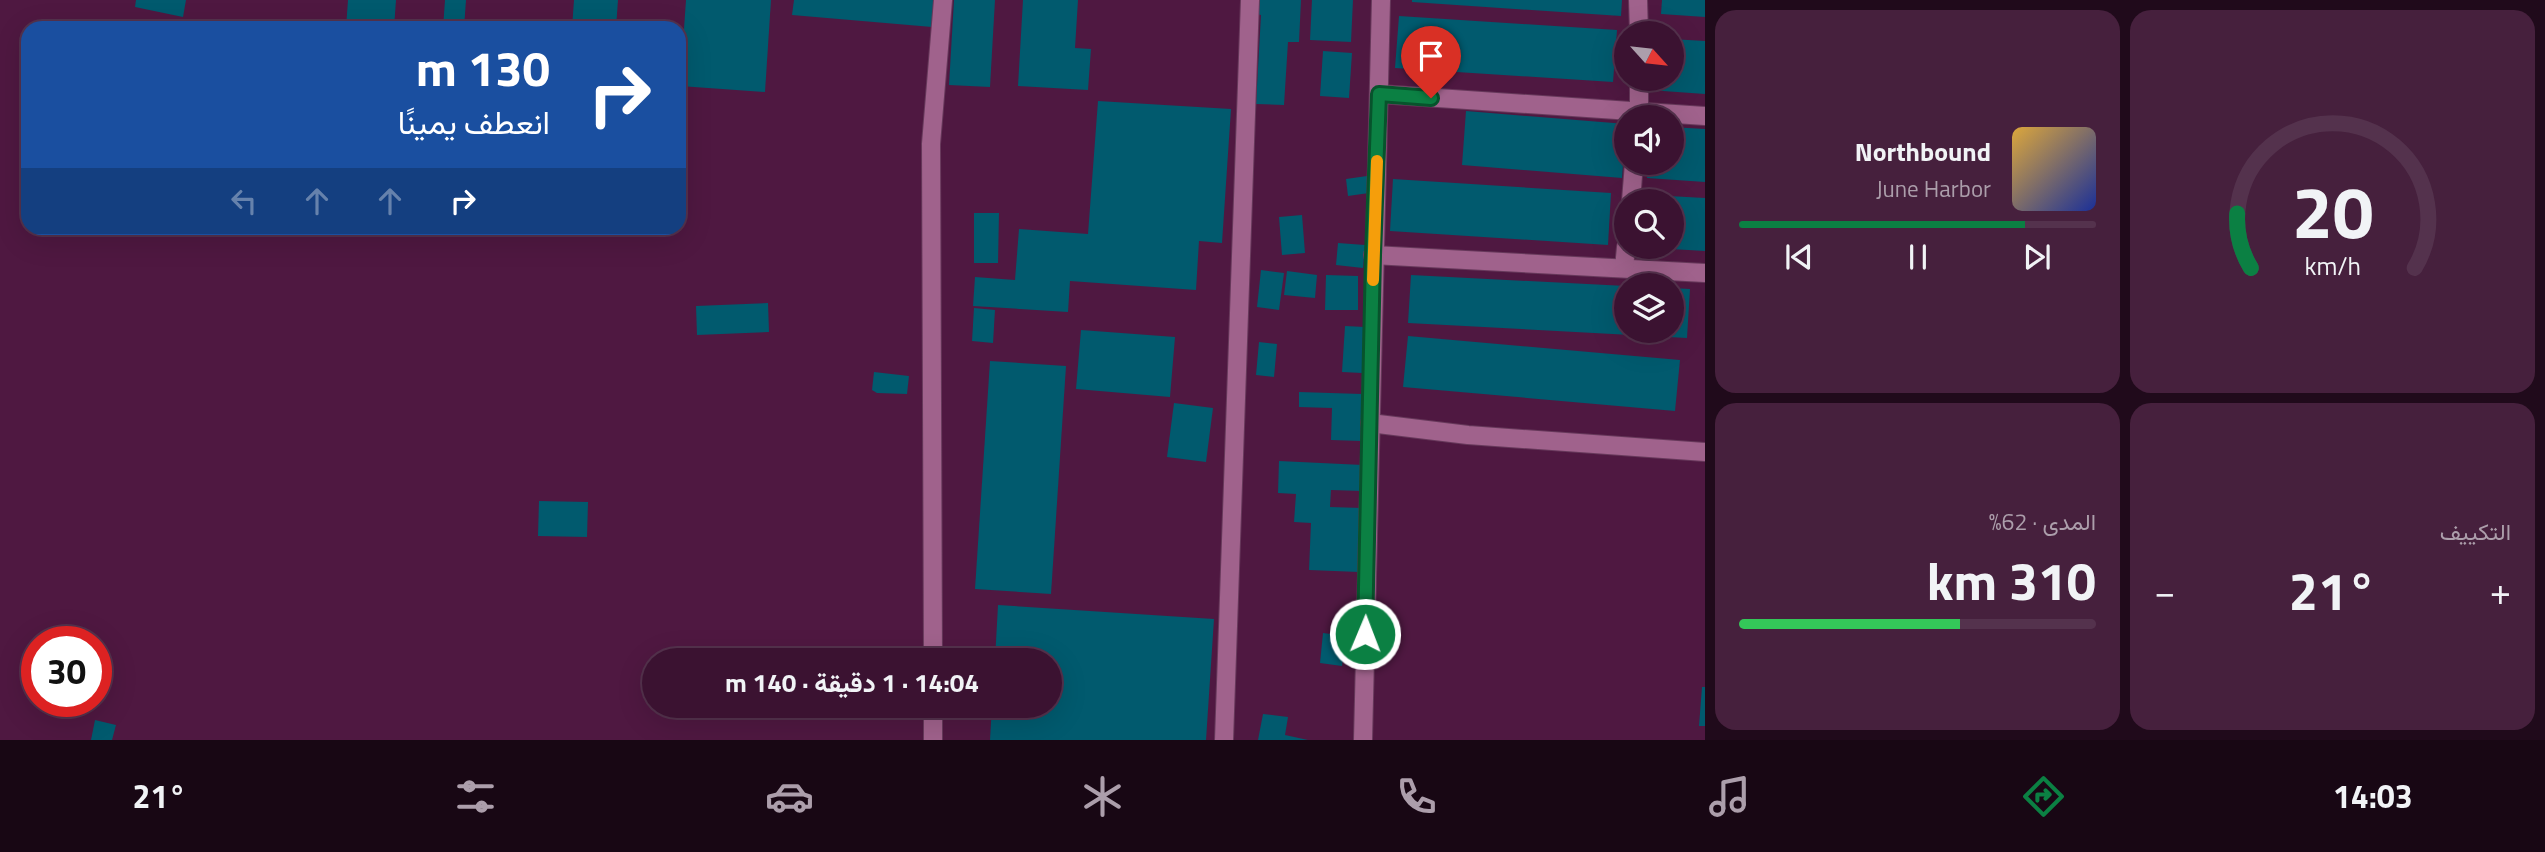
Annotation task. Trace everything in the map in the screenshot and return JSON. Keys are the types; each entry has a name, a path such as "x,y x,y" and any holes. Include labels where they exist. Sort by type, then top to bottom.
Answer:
{"street":[{"path":"933,648 931,144 943,0"},
{"path":"1224,740 1250,0"},
{"path":"1363,740 1381,0"},
{"path":"1638,0 1639,21"},
{"path":"1379,94 1614,112"},
{"path":"1684,115 1705,116"},
{"path":"1373,255 1705,273"},
{"path":"1624,268 1625,259"},
{"path":"1370,423 1468,435 1705,452"},
{"path":"933,718 933,740"}],"building":[{"path":"136,0 186,0 183,17 135,7"},
{"path":"348,0 396,0 394,21 346,21"},
{"path":"445,0 466,0 464,21 444,21"},
{"path":"574,0 618,0 616,21 572,21"},
{"path":"686,0 771,0 765,92 686,86"},
{"path":"794,0 934,0 932,27 792,15"},
{"path":"954,0 995,0 990,87 949,85"},
{"path":"1023,0 1078,0 1075,48 1091,49 1088,90 1018,86"},
{"path":"1257,0 1301,0 1299,42 1288,42 1284,105 1256,104 1261,15 1256,14"},
{"path":"1312,0 1353,0 1351,42 1310,40"},
{"path":"1412,0 1622,0 1621,16"},
{"path":"1662,0 1705,0 1705,17 1661,14"},
{"path":"1399,16 1614,30 1613,82 1395,68"},
{"path":"1684,40 1705,41 1705,94 1663,91 1684,91"},
{"path":"1323,51 1352,53 1349,98 1320,96"},
{"path":"1098,101 1231,109 1222,243 1199,241 1196,290 1070,281 1068,312 973,306 975,277 1015,280 1019,229 1088,234"},
{"path":"1466,111 1614,123 1614,175 1622,175 1622,178 1462,165"},
{"path":"1684,128 1705,129 1705,182 1647,178 1647,175 1684,175"},
{"path":"1367,176 1369,193 1348,196 1346,179"},
{"path":"1393,179 1611,193 1608,245 1390,231"},
{"path":"1684,197 1705,198 1705,251 1684,250"},
{"path":"974,213 999,213 998,263 974,263"},
{"path":"1302,215 1305,253 1282,255 1279,217"},
{"path":"1338,243 1365,245 1363,268 1336,265"},
{"path":"1261,270 1284,273 1279,310 1257,307"},
{"path":"1287,271 1317,275 1315,298 1284,295"},
{"path":"1326,275 1358,276 1358,310 1325,310"},
{"path":"1411,275 1614,285 1614,334 1408,323"},
{"path":"1684,289 1690,289 1687,338 1684,338"},
{"path":"768,303 769,332 697,335 696,306"},
{"path":"974,308 995,310 993,343 972,341"},
{"path":"1345,326 1365,327 1362,373 1342,372"},
{"path":"1081,330 1175,337 1170,397 1076,389"},
{"path":"1408,336 1680,360 1675,411 1403,387"},
{"path":"1259,342 1277,344 1274,377 1256,375"},
{"path":"990,361 1066,366 1051,594 975,589"},
{"path":"874,372 909,376 907,394 877,393 872,390"},
{"path":"1299,392 1362,394 1361,441 1331,440 1332,408 1299,407"},
{"path":"1174,403 1213,408 1206,462 1167,457"},
{"path":"1279,461 1363,465 1362,491 1331,490 1330,507 1362,508 1359,572 1309,570 1311,523 1294,522 1296,494 1278,493"},
{"path":"539,501 588,502 587,537 538,536"},
{"path":"998,605 1214,619 1206,740 990,740 991,718 1062,718 1062,648 996,648"},
{"path":"1323,633 1346,636 1342,666 1320,663"},
{"path":"1702,687 1705,687 1705,726 1699,726"},
{"path":"1263,714 1288,717 1285,735 1308,740 1258,740"},
{"path":"95,720 116,725 112,740 91,740"}],"slow traffic":[{"path":"1373,280 1377,161"}],"route":[{"path":"1365,634 1379,94 1431,98"}]}
